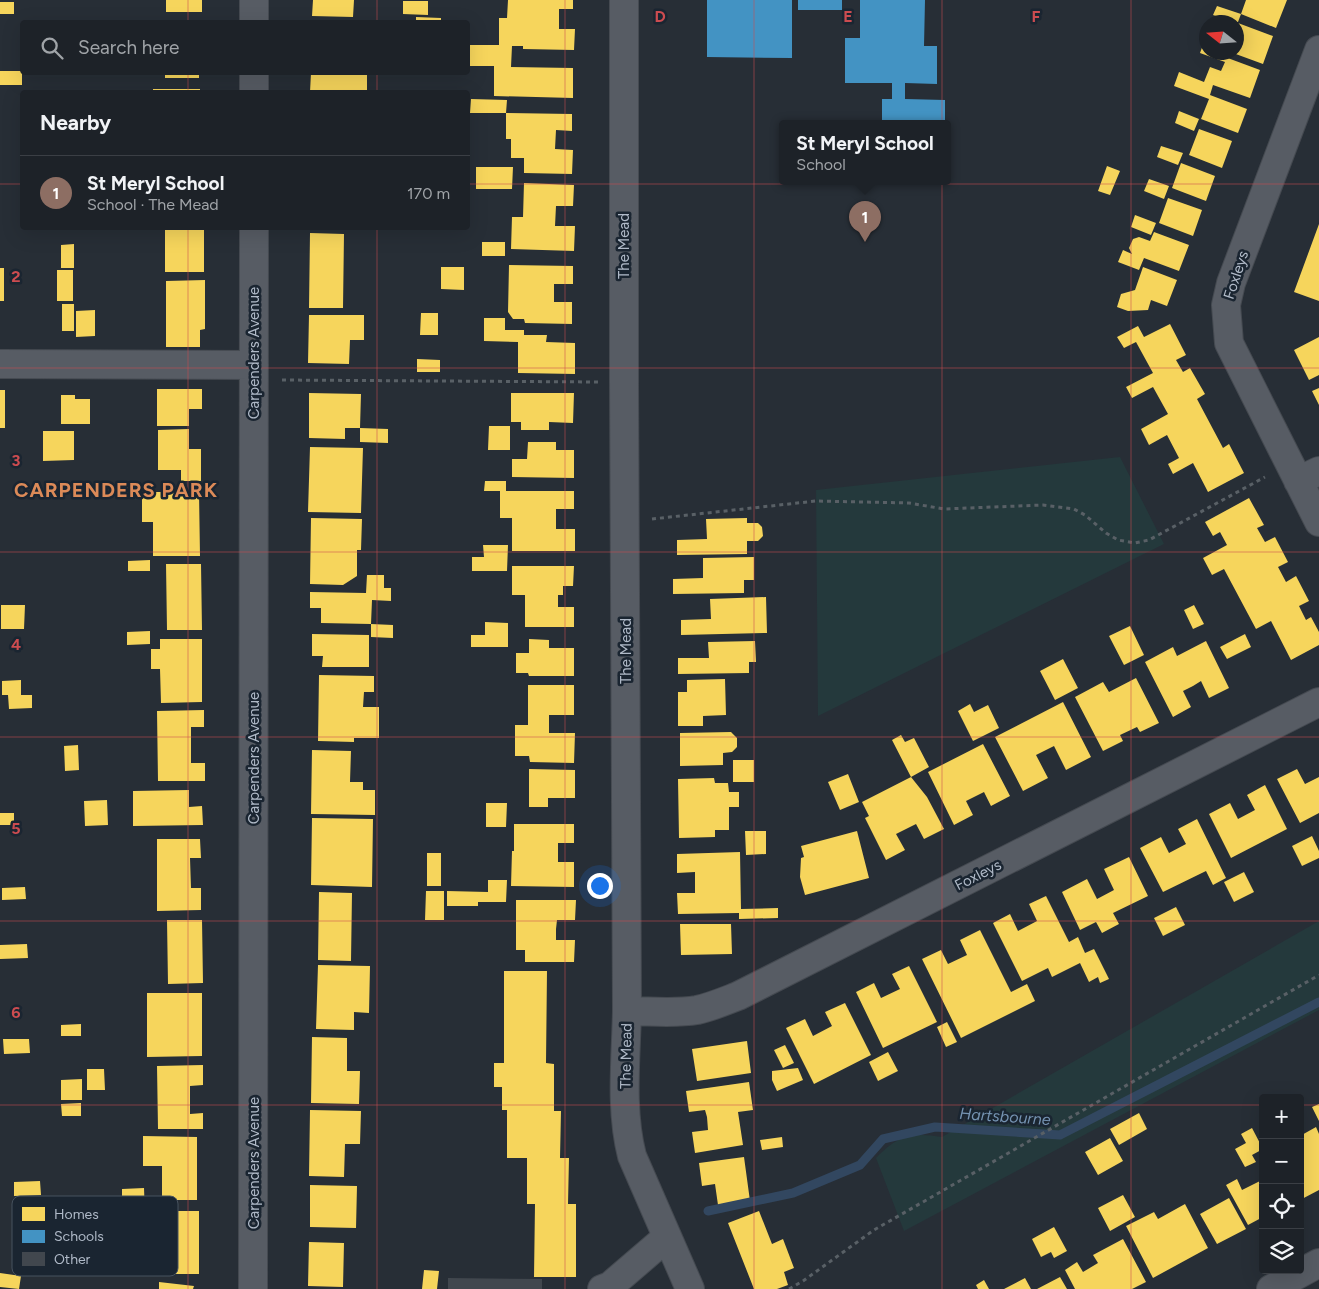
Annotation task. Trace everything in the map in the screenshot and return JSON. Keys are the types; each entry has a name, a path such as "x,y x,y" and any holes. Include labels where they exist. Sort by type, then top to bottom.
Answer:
{"street":[{"path":"254,0 254,20"},
{"name":"The Mead","path":"624,0 627,1011 625,1108 627,1136 639,1173 690,1289"},
{"name":"Foxleys","path":"1319,50 1231,283 1226,305 1229,343 1302,472 1319,522"},
{"path":"254,75 254,90"},
{"name":"Carpenders Avenue","path":"253,1289 254,230"},
{"path":"0,364 255,372"},
{"name":"Foxleys","path":"627,1011 675,1012 697,1010 738,996 1319,702"},
{"path":"602,1289 610,1286 667,1237"},
{"path":"1271,1289 1319,1263"}],"path":[{"path":"255,372 624,382"},
{"path":"626,522 816,501 908,503 944,510 1043,505 1074,509 1085,515 1106,534 1118,540 1135,543 1149,540 1302,472"},
{"path":"789,1289 804,1282 889,1221 1319,975"}],"green space":[{"path":"1120,457 1164,544 818,716 816,490"},
{"path":"1319,921 1319,1010 904,1231 876,1158 891,1144 913,1135 942,1137"}],"building: Homes":[{"path":"166,0 202,0 202,12 166,12"},
{"path":"313,0 354,0 353,17 312,16"},
{"path":"508,0 573,0 573,9 559,9 559,29 575,29 574,50 523,49 523,46 512,46 511,67 573,68 573,98 494,96 494,66 470,66 470,45 499,45 499,18 507,18"},
{"path":"1246,0 1287,0 1276,28 1241,14"},
{"path":"403,1 428,1 428,15 403,14"},
{"path":"0,2 14,2 14,14 0,14"},
{"path":"1217,6 1241,14 1241,15 1213,15"},
{"path":"416,17 441,18 441,20 416,20"},
{"path":"1244,25 1273,36 1263,64 1244,57"},
{"path":"1219,60 1233,60 1260,70 1250,98 1213,85 1210,95 1247,109 1238,133 1201,119 1209,99 1174,86 1179,72 1204,82 1210,67 1221,71 1225,62"},
{"path":"0,71 20,71 22,85 0,85"},
{"path":"165,75 199,75 199,78 165,78"},
{"path":"311,75 367,75 367,90 310,90"},
{"path":"153,89 200,89 200,90"},
{"path":"471,99 507,100 506,113 470,113"},
{"path":"1179,111 1199,119 1194,131 1175,123"},
{"path":"506,113 572,114 572,131 556,130 555,149 573,150 572,174 524,173 524,158 511,158 511,139 506,139"},
{"path":"1199,129 1232,141 1222,168 1189,155"},
{"path":"1161,146 1183,153 1178,165 1157,157"},
{"path":"1181,163 1215,176 1206,201 1172,188"},
{"path":"1107,166 1120,171 1110,195 1098,191"},
{"path":"476,167 513,167 512,189 476,189"},
{"path":"1149,179 1169,186 1164,199 1144,191"},
{"path":"524,183 574,185 573,206 556,206 555,226 575,226 574,251 511,249 512,217 523,217"},
{"path":"1168,198 1202,210 1193,236 1159,223"},
{"path":"1135,215 1156,223 1151,235 1131,227"},
{"path":"1319,224 1319,301 1294,292"},
{"path":"165,230 204,230 204,272 165,272"},
{"path":"1154,232 1189,245 1179,271 1144,258 1139,270 1118,262 1123,250 1132,254 1129,248 1133,239 1139,237 1150,241"},
{"path":"310,233 344,234 343,308 309,308"},
{"path":"482,242 505,242 505,256 482,256"},
{"path":"74,244 74,268 61,268 61,245"},
{"path":"509,265 573,266 573,284 554,284 554,302 572,302 572,324 525,323 524,319 513,319 508,312"},
{"path":"441,267 464,267 464,290 441,289"},
{"path":"1143,267 1177,280 1167,306 1151,300 1148,310 1128,311 1117,307 1121,294 1135,290"},
{"path":"0,268 4,268 4,301 0,301"},
{"path":"57,270 73,270 73,301 57,301"},
{"path":"205,280 205,329 200,330 200,347 166,347 166,281"},
{"path":"62,304 74,304 74,331 62,331"},
{"path":"95,310 95,336 76,337 76,311"},
{"path":"421,313 438,313 438,335 420,335"},
{"path":"309,315 364,315 364,340 350,340 349,364 308,363"},
{"path":"484,318 505,318 505,330 524,330 524,335 547,335 546,342 575,343 575,374 518,373 518,342 484,341"},
{"path":"1170,324 1186,355 1176,360 1183,372 1190,368 1205,394 1197,399 1223,448 1229,444 1244,473 1208,492 1193,463 1173,474 1168,464 1179,458 1167,435 1149,445 1141,429 1168,414 1153,387 1132,398 1126,387 1153,373 1136,342 1124,348 1117,337 1138,326 1144,337"},
{"path":"1319,337 1319,375 1309,380 1294,350"},
{"path":"417,359 440,360 440,372 417,372"},
{"path":"1319,388 1319,405 1312,391"},
{"path":"157,389 202,389 202,409 189,409 189,426 157,426"},
{"path":"0,390 5,390 5,428 0,428"},
{"path":"309,393 361,394 360,428 345,428 345,439 309,438"},
{"path":"511,393 574,393 573,423 549,422 549,430 521,430 521,422 511,422"},
{"path":"61,395 75,395 75,399 90,399 90,424 61,424"},
{"path":"489,426 510,426 510,450 488,450"},
{"path":"360,428 388,429 388,443 360,442"},
{"path":"189,429 189,449 201,449 201,481 181,481 181,470 158,470 158,430"},
{"path":"43,431 74,431 74,460 43,461"},
{"path":"528,442 556,442 556,450 574,450 574,478 512,477 512,459 527,459"},
{"path":"310,447 363,448 361,513 308,512"},
{"path":"485,481 506,481 506,491 574,491 574,509 556,509 556,529 575,529 575,551 512,551 512,518 500,518 500,491 484,491"},
{"path":"135,484 135,496 120,496 120,485"},
{"path":"142,492 199,492 200,556 153,556 153,522 142,522"},
{"path":"1249,498 1264,525 1257,528 1265,542 1275,537 1288,562 1278,567 1286,582 1296,576 1309,601 1299,606 1306,620 1311,617 1319,632 1319,645 1291,660 1271,621 1256,629 1224,569 1212,575 1203,558 1227,545 1220,532 1213,536 1205,522"},
{"path":"311,518 362,519 361,550 357,550 357,576 343,585 310,584"},
{"path":"747,518 747,523 758,523 762,527 763,536 758,541 747,541 747,554 677,555 677,540 707,539 706,519"},
{"path":"483,545 508,545 507,571 472,571 472,557 484,557"},
{"path":"754,557 754,580 744,580 744,593 673,594 673,579 703,578 703,558"},
{"path":"150,560 150,571 128,571 128,561"},
{"path":"166,564 201,564 202,630 167,630"},
{"path":"512,566 574,566 573,586 563,586 563,595 558,595 558,607 574,607 574,627 525,627 525,595 512,595"},
{"path":"367,575 384,575 384,588 391,588 391,601 372,600 371,624 321,623 321,608 310,608 310,592 366,593"},
{"path":"766,597 767,633 681,635 681,620 711,619 710,599"},
{"path":"1,605 25,605 24,629 1,629"},
{"path":"1194,605 1204,624 1193,629 1184,610"},
{"path":"485,622 508,623 508,647 471,647 471,635 485,635"},
{"path":"371,624 393,625 393,638 371,637"},
{"path":"1130,626 1144,655 1124,665 1109,636"},
{"path":"150,631 150,644 127,645 127,632"},
{"path":"312,634 369,635 369,667 322,667 323,656 312,656"},
{"path":"1245,634 1251,647 1227,659 1220,647"},
{"path":"160,639 202,639 202,702 161,703 160,669 151,669 151,649 160,649"},
{"path":"529,639 549,640 549,648 574,648 574,676 529,676 528,673 516,673 516,653 529,653"},
{"path":"755,641 756,662 749,662 749,673 678,674 678,658 709,658 708,642"},
{"path":"1206,641 1229,688 1209,698 1201,681 1183,691 1191,707 1173,717 1145,662 1173,647 1177,656"},
{"path":"1063,659 1078,688 1055,700 1040,671"},
{"path":"319,675 374,676 374,692 364,692 363,707 379,707 379,738 354,738 354,742 318,741"},
{"path":"1136,678 1159,723 1140,732 1137,727 1120,735 1123,741 1103,751 1075,697 1103,682 1109,692"},
{"path":"725,679 726,715 703,716 703,726 678,726 678,692 687,692 687,680"},
{"path":"21,680 21,695 32,695 32,708 9,709 8,695 2,695 2,681"},
{"path":"528,685 574,685 574,715 549,715 549,733 575,733 574,763 530,762 529,756 515,756 515,725 528,725"},
{"path":"1063,702 1091,757 1066,770 1054,746 1036,755 1048,778 1023,791 995,737"},
{"path":"970,704 974,712 988,705 999,728 973,741 958,711"},
{"path":"204,710 204,727 191,727 191,763 205,763 205,781 158,781 157,711"},
{"path":"731,732 737,738 737,747 732,752 723,753 723,765 680,766 680,733"},
{"path":"901,735 905,742 914,738 929,767 911,777 892,740"},
{"path":"983,744 1010,796 991,806 984,792 966,801 973,815 954,825 928,772"},
{"path":"78,745 79,770 65,771 64,746"},
{"path":"312,750 351,751 350,782 363,782 363,790 375,790 375,815 311,814"},
{"path":"733,760 754,760 754,782 733,782"},
{"path":"529,769 575,770 575,798 548,798 548,807 529,807"},
{"path":"1297,769 1305,784 1319,777 1319,813 1300,823 1277,779"},
{"path":"848,774 859,802 840,810 828,782"},
{"path":"911,777 927,797 944,829 924,839 916,824 896,834 905,850 886,860 865,818 869,816 862,802"},
{"path":"714,778 715,783 728,783 729,792 739,792 739,807 729,807 729,830 715,830 715,837 679,838 678,779"},
{"path":"1265,785 1287,829 1231,858 1209,814 1230,803 1238,819 1255,810 1247,795"},
{"path":"189,790 189,807 202,806 203,825 133,826 133,791"},
{"path":"107,800 108,825 85,826 84,801"},
{"path":"486,803 507,803 506,827 486,827"},
{"path":"0,813 14,813 14,825 0,825"},
{"path":"312,818 373,819 372,887 311,885"},
{"path":"1197,819 1226,878 1213,885 1206,871 1163,892 1140,848 1161,837 1169,853 1186,844 1178,829"},
{"path":"514,824 574,824 574,843 558,843 558,862 574,862 574,887 511,886"},
{"path":"745,831 766,831 766,854 746,855"},
{"path":"857,831 869,878 805,895 800,877 801,858 804,857 801,846"},
{"path":"1312,836 1319,851 1319,858 1302,866 1292,846"},
{"path":"157,839 200,839 201,858 190,858 191,888 201,888 201,910 157,911"},
{"path":"740,852 741,909 778,908 778,918 739,919 739,913 678,914 677,893 695,893 695,872 677,873 677,854"},
{"path":"427,853 441,853 441,886 427,886"},
{"path":"1129,857 1148,896 1113,913 1119,924 1102,933 1096,922 1080,930 1062,892 1087,879 1097,899 1114,890 1104,869"},
{"path":"1244,872 1254,892 1234,902 1224,882"},
{"path":"488,880 507,880 506,902 478,902 478,906 447,906 447,891 488,892"},
{"path":"25,887 26,899 2,900 2,888"},
{"path":"426,891 444,891 444,920 425,920"},
{"path":"319,892 352,893 351,961 318,960"},
{"path":"1046,896 1069,942 1078,937 1085,953 1094,949 1109,979 1100,983 1098,977 1089,982 1080,963 1052,977 1048,968 1022,981 993,923 1010,914 1018,931 1037,921 1029,904"},
{"path":"516,900 576,900 575,920 557,920 556,929 556,940 575,940 574,962 525,962 525,950 516,950"},
{"path":"1176,907 1185,925 1163,936 1154,918"},
{"path":"167,920 202,920 203,983 168,984"},
{"path":"680,924 731,924 732,954 681,955"},
{"path":"980,930 1011,992 1027,984 1035,1001 961,1038 922,959 941,950 948,964 967,955 960,940"},
{"path":"27,944 28,958 0,959 0,945"},
{"path":"318,965 370,966 369,1013 354,1012 354,1030 316,1029"},
{"path":"909,966 937,1022 883,1048 856,992 874,983 881,998 900,989 892,974"},
{"path":"504,971 547,971 546,1063 554,1064 554,1111 561,1111 560,1158 569,1158 568,1204 576,1204 576,1277 534,1277 535,1204 527,1204 527,1158 507,1158 507,1110 502,1110 502,1087 494,1087 494,1063 504,1063"},
{"path":"147,993 202,993 202,1056 147,1057"},
{"path":"845,1003 871,1055 814,1084 786,1028 805,1019 813,1036 832,1026 825,1012"},
{"path":"947,1022 957,1042 946,1047 937,1027"},
{"path":"81,1024 81,1036 61,1036 61,1025"},
{"path":"312,1037 347,1038 347,1071 360,1071 359,1104 311,1103"},
{"path":"3,1039 29,1039 30,1053 4,1054"},
{"path":"747,1041 751,1073 697,1081 692,1049"},
{"path":"785,1045 794,1063 783,1068 774,1050"},
{"path":"888,1052 898,1071 878,1081 869,1062"},
{"path":"203,1065 203,1085 190,1086 190,1114 203,1113 203,1129 158,1129 157,1066"},
{"path":"798,1068 803,1080 777,1091 772,1080 772,1071"},
{"path":"87,1069 104,1069 105,1090 87,1090"},
{"path":"82,1079 82,1100 61,1100 61,1080"},
{"path":"749,1082 753,1110 738,1112 743,1145 695,1153 692,1132 708,1130 707,1117 705,1110 689,1112 686,1091"},
{"path":"81,1103 81,1116 62,1116 61,1104"},
{"path":"1319,1104 1319,1121 1312,1107"},
{"path":"310,1110 361,1111 360,1144 345,1144 344,1177 309,1176"},
{"path":"1139,1113 1147,1129 1119,1145 1110,1129"},
{"path":"1316,1127 1319,1134 1319,1190 1304,1198 1304,1139 1304,1134"},
{"path":"1252,1128 1259,1141 1259,1151 1252,1155 1256,1162 1245,1167 1235,1149 1246,1143 1241,1134"},
{"path":"143,1136 197,1137 197,1200 178,1200 178,1196 162,1196 162,1166 143,1166"},
{"path":"782,1137 783,1147 762,1150 760,1140"},
{"path":"1110,1138 1123,1161 1098,1175 1085,1152"},
{"path":"744,1157 750,1201 718,1205 715,1184 702,1186 699,1163"},
{"path":"1237,1179 1242,1190 1259,1182 1259,1219 1248,1225 1226,1185"},
{"path":"40,1181 41,1195 14,1196 14,1182"},
{"path":"310,1185 357,1186 356,1228 310,1227"},
{"path":"144,1188 144,1196 122,1196 122,1189"},
{"path":"1123,1195 1135,1217 1110,1231 1098,1208"},
{"path":"1229,1198 1246,1229 1217,1244 1200,1214"},
{"path":"1185,1204 1208,1248 1153,1278 1126,1226 1154,1212 1158,1219"},
{"path":"178,1211 199,1211 199,1274 178,1274"},
{"path":"759,1211 772,1244 783,1239 794,1268 784,1272 788,1285 777,1289 754,1289 728,1223"},
{"path":"1054,1227 1067,1251 1054,1258 1051,1252 1041,1257 1032,1239"},
{"path":"1123,1239 1146,1282 1132,1289 1075,1289 1065,1270 1077,1262 1083,1272 1098,1263 1093,1255"},
{"path":"309,1242 344,1243 343,1287 308,1286"},
{"path":"424,1270 439,1271 437,1289 422,1289"},
{"path":"0,1273 21,1276 19,1289 0,1287"},
{"path":"1060,1277 1067,1289 1037,1289"},
{"path":"1025,1278 1031,1289 1004,1289"},
{"path":"984,1280 989,1289 978,1289 976,1285"},
{"path":"159,1282 194,1286 193,1289 159,1289"}],"building: Schools":[{"path":"707,0 792,0 792,58 707,57"},
{"path":"798,0 842,0 842,10 798,10"},
{"path":"860,0 925,0 924,46 937,46 937,84 905,83 905,99 945,100 945,120 882,120 882,99 892,99 892,83 845,83 845,38 860,38"}],"building: Other":[{"path":"448,1278 542,1279 542,1289 448,1289"}],"waterway":[{"name":"Hartsbourne","path":"708,1211 793,1193 860,1165 883,1139 935,1127 1060,1135 1319,1002"}],"place":[{"name":"St Meryl School","path":"865,242"}],"district":[{"name":"CARPENDERS PARK","path":"116,490"}]}
